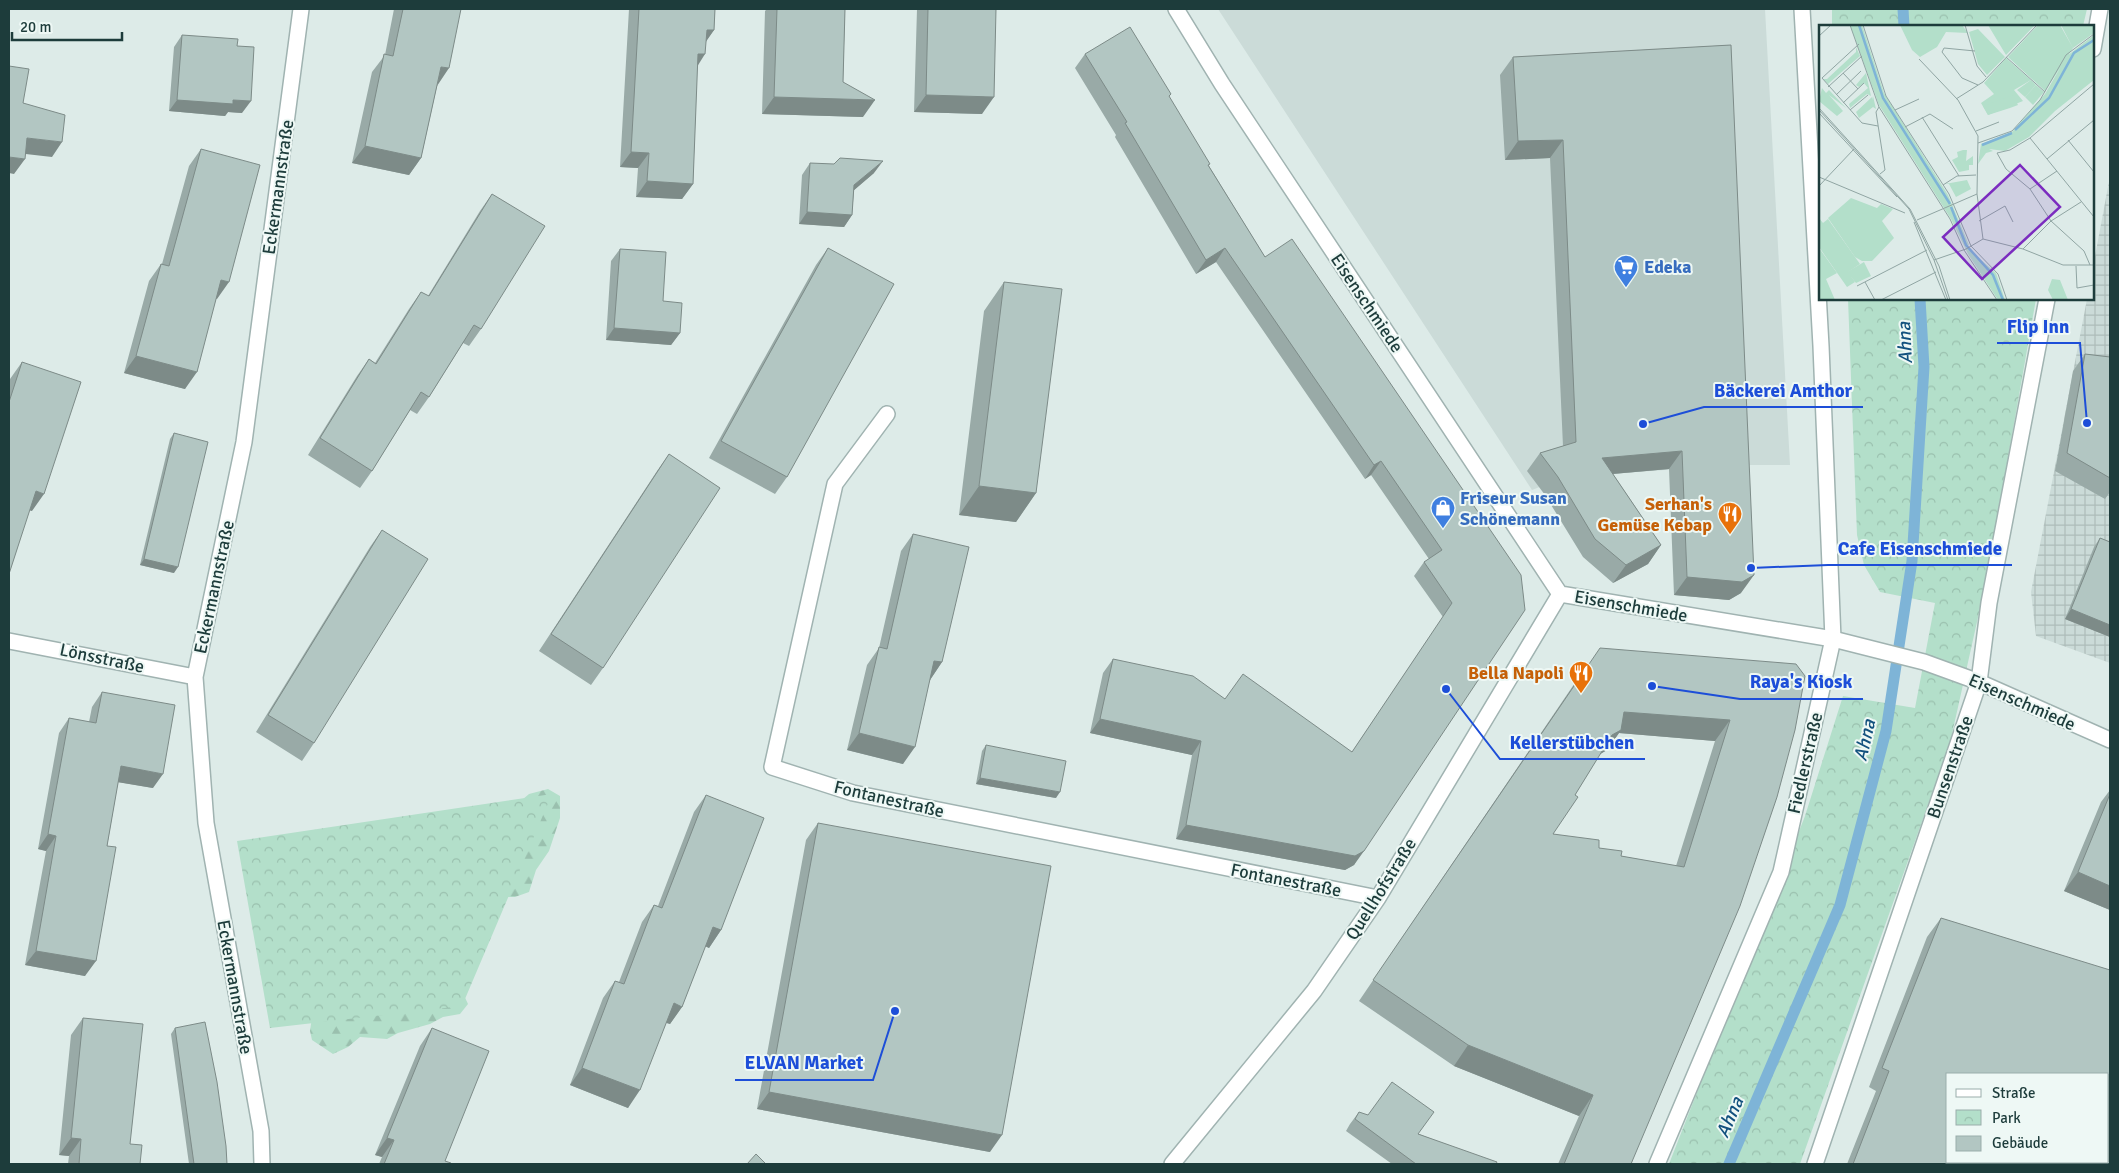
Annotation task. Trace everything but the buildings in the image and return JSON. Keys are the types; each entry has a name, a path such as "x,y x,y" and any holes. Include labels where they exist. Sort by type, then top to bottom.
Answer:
{"street":[{"name":"Eckermannstraße","path":"262,1164 261,1131 206,823 195,677 244,442 301,9"},
{"name":"Eisenschmiede","path":"1176,9 1222,84 1560,594 1833,639 1924,662 1979,682 2110,740"},
{"name":"Fiedlerstraße","path":"1657,1164 1781,872 1833,639 1821,356 1802,9"},
{"path":"2094,43 2100,9"},
{"name":"Bunsenstraße","path":"1815,1164 1979,682 1989,603 2047,300"},
{"name":"Fontanestraße","path":"887,414 835,484 772,768 853,793 1378,898"},
{"name":"Quellhofstraße","path":"1172,1164 1314,991 1378,898 1560,594"},
{"name":"Lönsstraße","path":"9,641 195,677"}],"shaded area":[{"path":"1218,9 1765,9 1790,465 1736,465 1565,477 1532,490"},
{"path":"2110,176 2110,663 2036,636 2031,592 2087,300 2094,300 2094,262"}],"green space":[{"path":"1832,9 2087,9 2083,25 1832,25"},
{"path":"1848,300 2036,300 1987,577 1950,743 1800,1164 1669,1164 1805,816 1843,696 1915,708 1935,603 1880,592 1864,565 1857,535"},
{"path":"548,789 560,796 560,818 549,851 536,870 529,892 515,897 502,897 516,805 529,794"},
{"path":"552,794 462,1006 270,1028 237,841"},
{"path":"461,989 468,1004 460,1014 443,1017 430,1024 398,1033 387,1039 360,1037 348,1047 333,1054 312,1040 310,1031 312,1017"}],"waterway":[{"name":"Ahna","path":"1903,9 1904,25"},
{"name":"Ahna","path":"1729,1164 1840,905 1886,731 1912,561 1924,367 1920,300"}],"place":[{"name":"Edeka","path":"1626,288"},
{"name":"Flip Inn","path":"2087,423"},
{"name":"Bäckerei Amthor","path":"1643,424"},
{"name":"Friseur Susan Schönemann","path":"1443,529"},
{"name":"Serhan's Gemüse Kebap","path":"1730,535"},
{"name":"Cafe Eisenschmiede","path":"1751,568"},
{"name":"Raya's Kiosk","path":"1652,686"},
{"name":"Kellerstübchen","path":"1446,689"},
{"name":"Bella Napoli","path":"1581,694"},
{"name":"ELVAN Market","path":"895,1011"}]}
